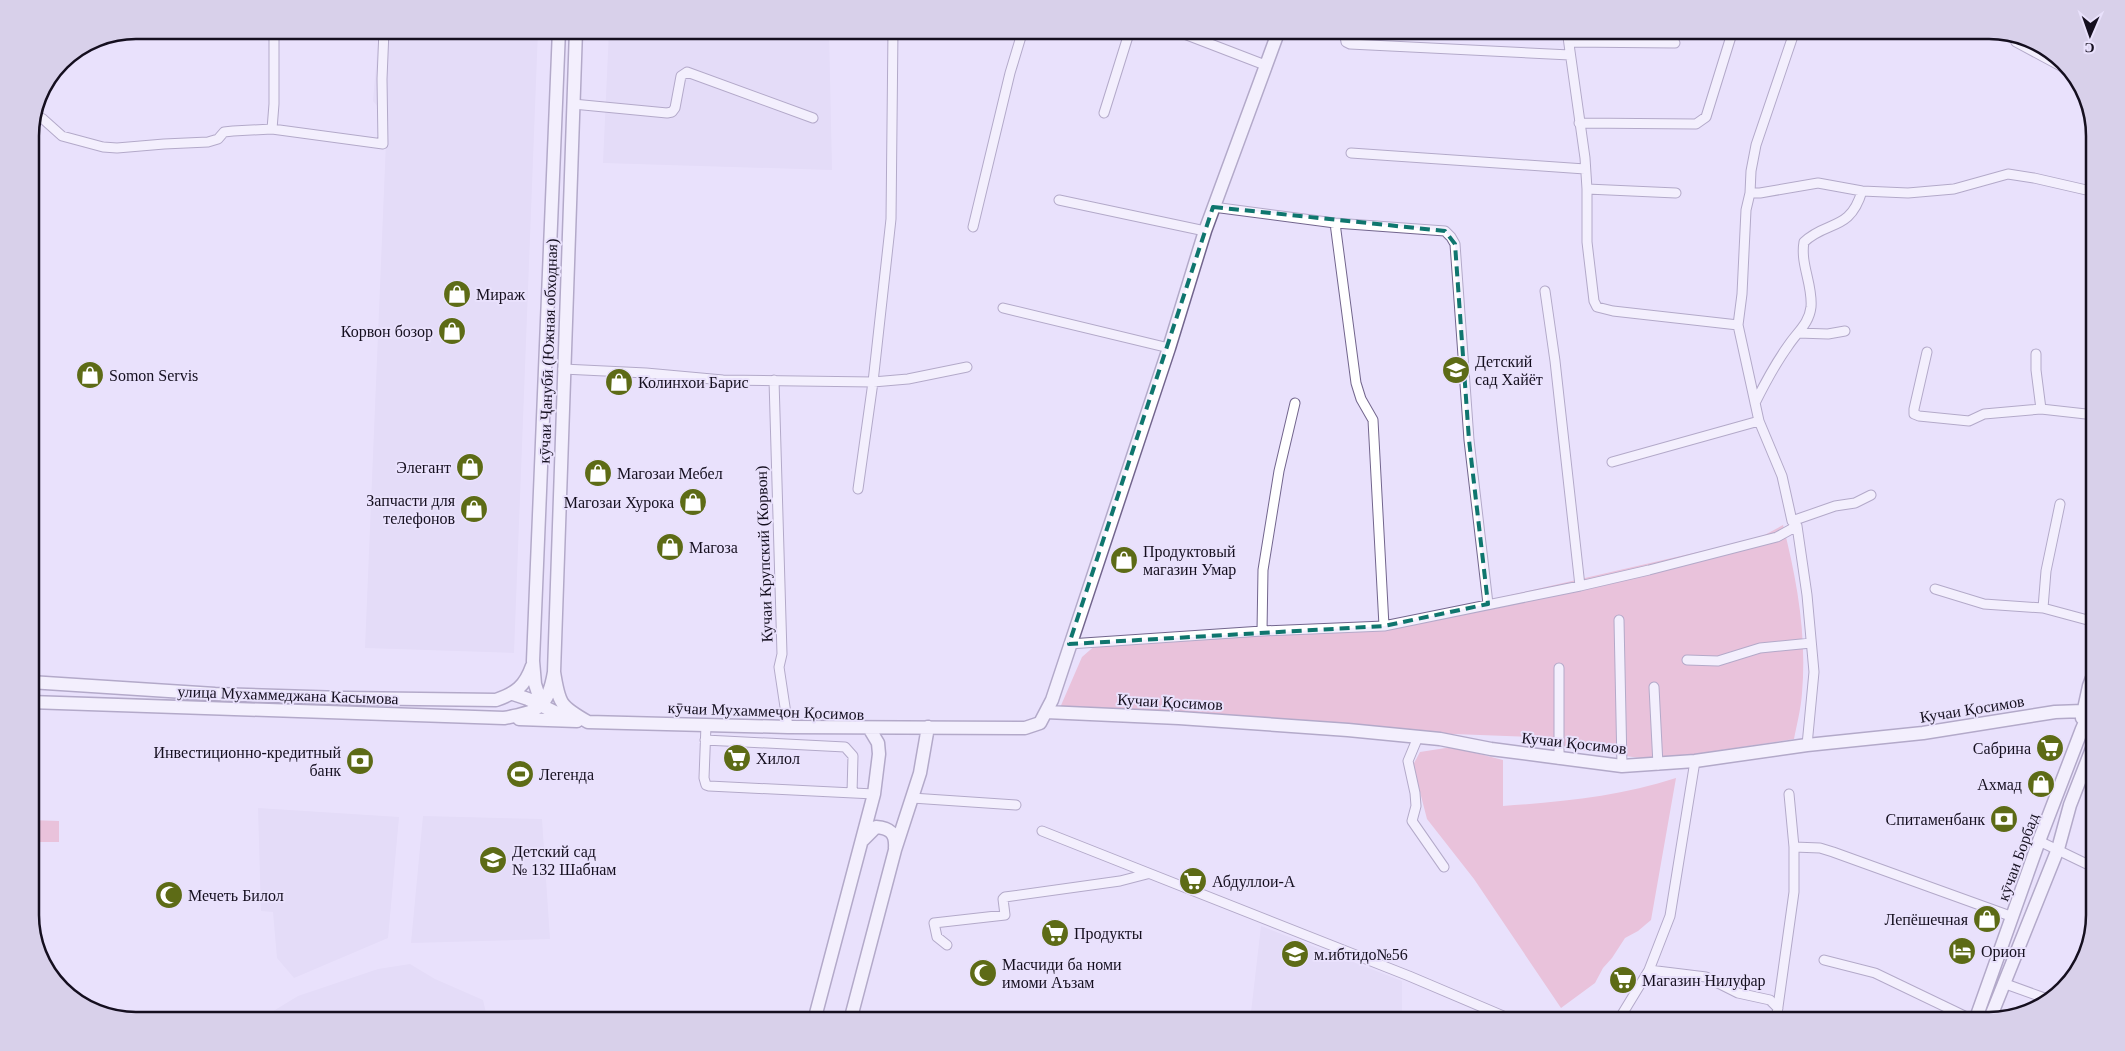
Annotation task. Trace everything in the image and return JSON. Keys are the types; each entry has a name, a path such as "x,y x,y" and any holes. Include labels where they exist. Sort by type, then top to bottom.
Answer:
{"main road":[{"name":"кӯчаи Ҷанубӣ (Южная обходная)","path":"534,661 559,39"},
{"name":"кӯчаи Ҷанубӣ (Южная обходная)","path":"554,672 576,39"},
{"path":"869,728 1025,728 1040,723 1052,700 1169,348 1213,207 1275,39"},
{"path":"39,683 215,694 496,700 513,694 528,678 534,661"},
{"path":"534,661 535,684 542,706"},
{"path":"542,706 551,692 554,672"},
{"path":"554,672 558,698 567,710 582,722"},
{"name":"кӯчаи Мухаммеҷон Қосимов","path":"513,694 556,714 582,722 869,728 878,743 880,754 874,794 816,1012"},
{"name":"улица Мухаммеджана Касымова","path":"39,702 504,718 525,715 542,706"},
{"name":"Кучаи Қосимов","path":"1046,712 1179,718 1418,737 1559,759 1622,766 1695,761 1807,745 1923,733 2055,712 2086,712"},
{"path":"504,718 582,722"},
{"name":"кӯчаи Борбад","path":"1978,1012 2039,841 2086,720"},
{"path":"852,1012 895,850 920,773 928,728"},
{"name":"кӯчаи Борбад","path":"1992,1012 2058,849 2070,805 2086,764"},
{"path":"2056,799 2062,806 2070,805"},
{"path":"863,840 876,827 886,828 892,832 896,840 895,850"}],"street":[{"path":"272,129 274,39"},
{"path":"41,118 62,136 96,146 117,148 213,142 224,132 272,129 383,144 384,39"},
{"path":"858,489 873,382 892,219 893,39"},
{"path":"973,226 1010,73 1020,39"},
{"path":"1104,113 1127,39"},
{"path":"1197,39 1265,65"},
{"path":"1346,39 1346,42 1350,44 1570,55"},
{"path":"1568,39 1585,169 1588,242 1594,301 1597,307 1613,311 1738,324"},
{"path":"1579,124 1696,124 1706,117 1730,39"},
{"path":"1792,39 1756,145 1751,171 1750,193 1746,210 1738,324 1759,421 1782,476 1794,524 1807,595 1814,672 1807,745"},
{"path":"1569,42 1675,43"},
{"path":"2019,44 2049,60"},
{"path":"573,104 667,114 675,108 681,76 687,72 813,118"},
{"path":"1351,153 1585,169"},
{"path":"1750,193 1818,183 1862,191 1908,193 1954,189 2008,174 2086,190"},
{"path":"1587,189 1676,193"},
{"path":"1755,403 1768,376 1808,320 1811,298 1804,266 1804,242 1845,221 1858,203 1862,191"},
{"path":"1059,200 1205,231"},
{"path":"1213,207 1335,223 1445,231 1451,237 1455,244 1469,440 1488,604"},
{"path":"1335,223 1356,383 1361,399 1373,420 1384,626"},
{"path":"1545,291 1555,361 1580,586"},
{"path":"1003,308 1169,348"},
{"path":"1798,333 1828,334 1845,331"},
{"path":"1927,352 1914,414 1969,421 1984,414 2041,409 2086,414"},
{"path":"2036,354 2041,409"},
{"path":"563,369 646,373 723,380 873,382 917,378 967,367"},
{"name":"Кучаи Крупский (Корвон)","path":"774,380 782,654 779,667 788,727"},
{"path":"1262,631 1263,570 1294,403"},
{"path":"1612,462 1759,421"},
{"path":"1070,644 1262,631 1384,626 1580,586 1777,537 1794,524 1836,506 1854,503 1871,495"},
{"path":"2044,608 2046,572 2060,504"},
{"path":"1935,589 1984,604 2044,608 2086,620"},
{"path":"1619,620 1622,766"},
{"path":"1687,660 1718,661 1760,648 1811,643"},
{"path":"1558,668 1559,759"},
{"path":"1654,687 1658,765"},
{"path":"706,725 704,778 706,785 874,794"},
{"path":"1418,737 1408,761 1416,806 1412,821 1444,867"},
{"path":"706,740 845,747 853,756 852,793"},
{"path":"1623,1012 1649,970 1670,916 1695,761"},
{"path":"1777,1012 1794,892 1794,847 1789,794"},
{"path":"912,798 1016,805"},
{"path":"1042,831 1409,976 1494,1012"},
{"path":"2039,841 2086,863"},
{"path":"1794,847 1820,848 1833,852 2013,917"},
{"path":"947,945 937,937 934,924 1005,915 1003,899 1005,896 1120,882 1147,874"},
{"path":"1824,960 1875,973 1956,1012"},
{"path":"1649,970 1706,977 1738,993 1770,1000 1778,1008"},
{"path":"2003,983 2041,997"}],"highlighted area":[{"path":"1213,207 1445,231 1455,244 1469,440 1488,604 1384,626 1069,644"}],"shaded area":[{"name":"Корвон бозор","path":"378,39 538,39 514,653 365,648 387,118 373,101"},
{"path":"609,39 829,39 832,170 603,163"},
{"path":"1783,525 1793,566 1802,629 1803,672 1799,716 1794,739 1656,760 1571,749 1532,737 1348,730 1059,710 1082,657 1098,643 1380,625 1759,538"},
{"path":"1452,747 1503,760 1503,806 1613,794 1676,778 1651,920 1638,931 1625,938 1603,968 1595,983 1561,1008 1474,879 1427,819 1413,765 1420,752"},
{"path":"258,808 399,817 388,938 294,978 277,958 273,912 261,911"},
{"path":"423,816 542,819 550,939 411,943"},
{"path":"39,820 59,821 59,842 39,842"},
{"name":"м.ибтидо№56","path":"1261,926 1402,981 1402,1012 1251,1012"},
{"path":"410,964 435,979 483,1000 486,1012 272,1012 298,996 378,969"}],"place":[{"name":"Мираж","path":"457,294"},
{"name":"Корвон бозор","path":"452,331"},
{"name":"Детский сад Хайёт","path":"1456,370"},
{"name":"Somon Servis","path":"90,375"},
{"name":"Колинхои Барис","path":"619,382"},
{"name":"Элегант","path":"470,467"},
{"name":"Магозаи Мебел","path":"598,473"},
{"name":"Магозаи Хурока","path":"693,502"},
{"name":"Запчасти для телефонов","path":"474,509"},
{"name":"Магоза","path":"670,547"},
{"name":"Продуктовый магазин Умар","path":"1124,560"},
{"name":"Сабрина","path":"2050,748"},
{"name":"Хилол","path":"737,758"},
{"name":"Инвестиционно-кредитный банк","path":"360,761"},
{"name":"Легенда","path":"520,774"},
{"name":"Ахмад","path":"2041,784"},
{"name":"Спитаменбанк","path":"2004,819"},
{"name":"Детский сад № 132 Шабнам","path":"493,860"},
{"name":"Абдуллои-А","path":"1193,881"},
{"name":"Мечеть Билол","path":"169,895"},
{"name":"Лепёшечная","path":"1987,919"},
{"name":"Продукты","path":"1055,933"},
{"name":"Орион","path":"1962,951"},
{"name":"м.ибтидо№56","path":"1295,954"},
{"name":"Масчиди ба номи имоми Аъзам","path":"983,973"},
{"name":"Магазин Нилуфар","path":"1623,980"}]}
